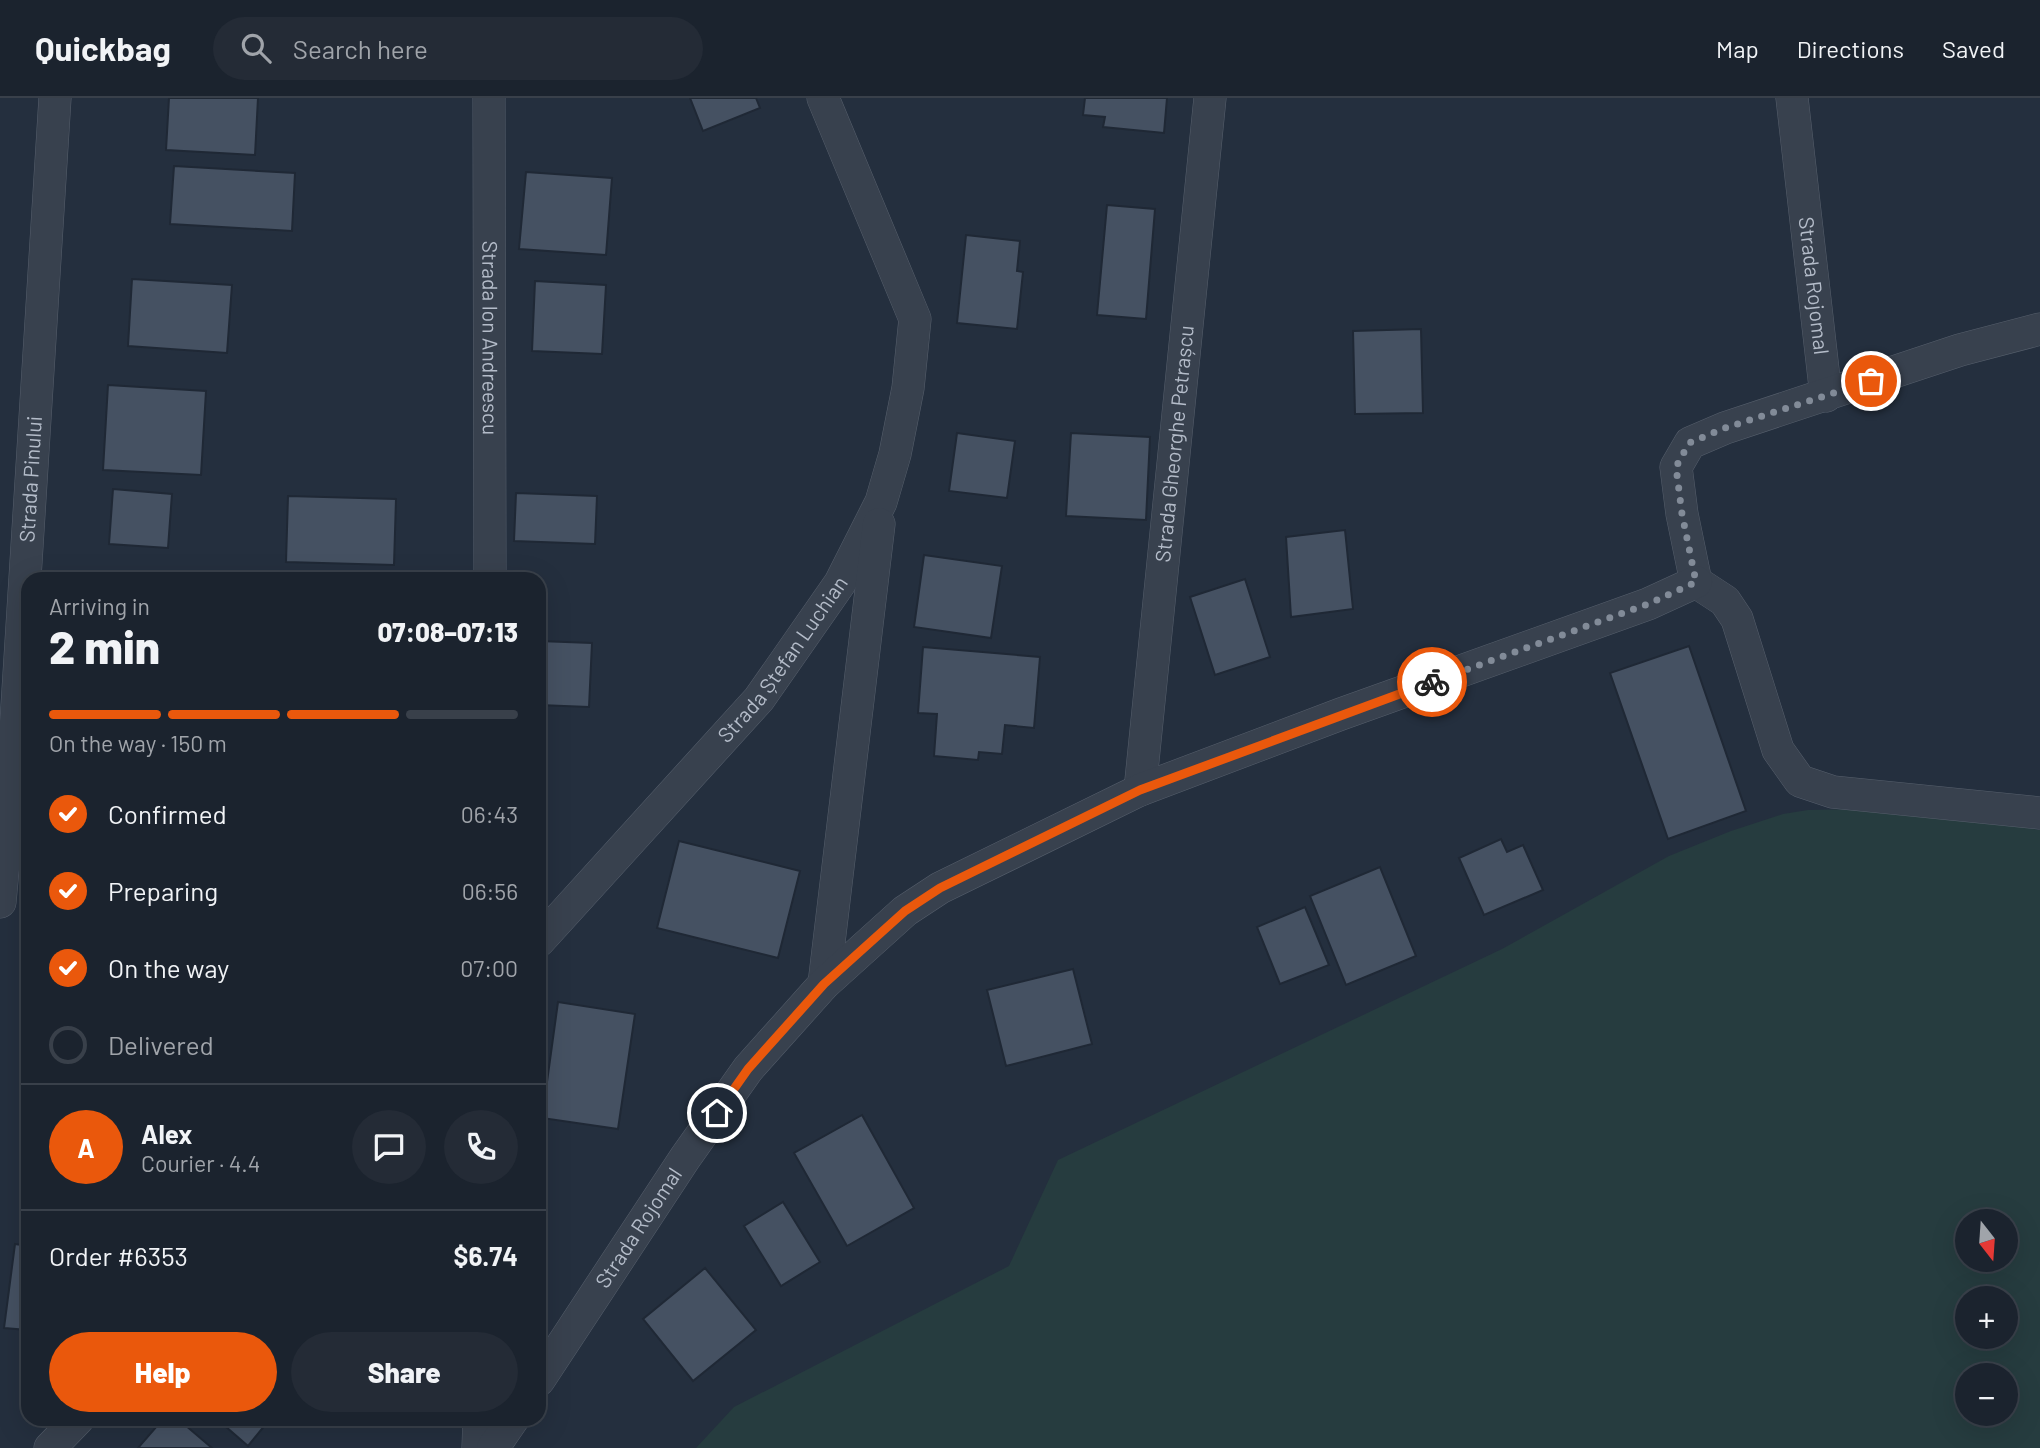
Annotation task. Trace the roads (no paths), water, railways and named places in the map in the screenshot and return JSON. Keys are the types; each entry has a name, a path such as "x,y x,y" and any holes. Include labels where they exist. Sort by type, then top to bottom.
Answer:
{"street":[{"name":"Strada Pinului","path":"25,572 55,98"},
{"name":"Strada Ion Andreescu","path":"489,98 490,572"},
{"name":"Strada Ștefan Luchian","path":"546,933 759,699 840,583 881,502 895,454 908,388 915,319 823,98"},
{"name":"Strada Gheorghe Petrașcu","path":"1140,790 1210,98"},
{"name":"Strada Rojomal","path":"1792,98 1826,396"},
{"path":"2040,329 1960,350 1725,428 1689,443 1676,467 1682,514 1696,582 1725,601 1737,620 1778,750 1800,781 1833,792 2040,813"},
{"path":"824,984 881,502"},
{"name":"Strada Rojomal","path":"546,1369 685,1158 748,1069 824,984 905,911 940,888 1140,790 1341,714 1648,604 1696,582"},
{"name":"Strada Pinului","path":"0,902 21,642"},
{"path":"50,1448 71,1426"},
{"path":"478,1448 479,1426"},
{"path":"493,1448 508,1426"}]}
